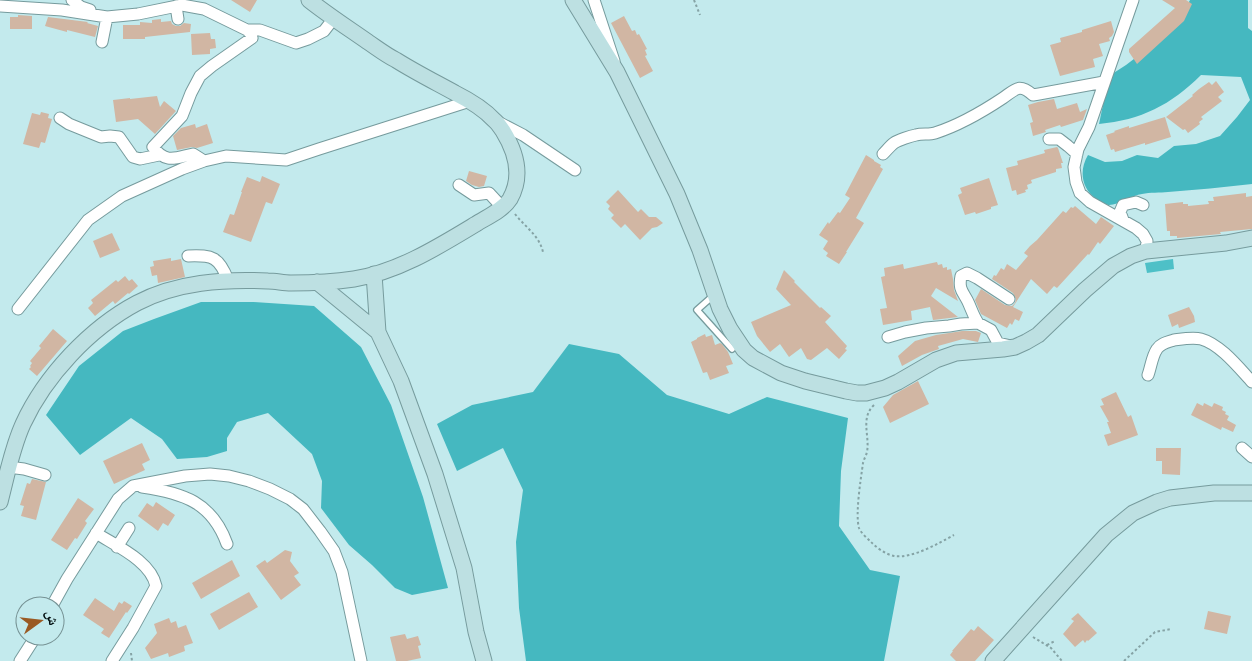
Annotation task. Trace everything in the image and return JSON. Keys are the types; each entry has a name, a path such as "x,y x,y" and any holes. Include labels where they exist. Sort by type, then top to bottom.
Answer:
{"street":[{"path":"72,0 81,7 110,17"},
{"path":"309,0 393,59 470,101 496,121 523,135 575,170"},
{"path":"573,0 617,72 677,194 700,250 723,316 744,350 753,358 781,374 846,391 866,393 885,388 936,360 956,353 1015,347 1026,342 1038,335 1113,266 1131,256 1146,251 1226,243 1252,238"},
{"path":"594,0 617,72"},
{"path":"1133,0 1089,127 1076,154 1074,167 1080,193 1090,202 1123,220 1143,234 1147,241 1146,251"},
{"path":"0,6 62,10 110,17 138,14 182,5 204,9 247,30 260,30 296,43 324,31 334,18"},
{"path":"176,6 178,19"},
{"path":"102,42 110,17"},
{"path":"204,161 193,154 169,159 159,155 153,147 182,116 200,76 252,38 247,30"},
{"path":"883,154 896,142 917,134 934,134 966,121 1012,90 1026,89 1033,94 1039,94 1104,82"},
{"path":"18,308 88,220 122,196 204,161 226,156 286,160 470,101"},
{"path":"60,118 69,124 101,137 119,137 133,157 140,159 159,155"},
{"path":"0,502 8,467 23,424 37,399 69,356 87,338 137,303 171,289 228,280 291,283 353,279 374,274 411,260 465,230 505,204 516,180 518,169 509,141 496,121"},
{"path":"1050,139 1059,139 1076,154"},
{"path":"459,185 474,195 489,193 505,204"},
{"path":"1123,220 1120,212 1123,205 1136,202 1143,205"},
{"path":"188,256 204,255 217,260 228,280"},
{"path":"374,274 378,332 400,381 441,493 464,568 476,632 484,661"},
{"path":"1009,299 977,278 967,274 961,276 962,293 978,323 991,330 998,343 1015,347"},
{"path":"317,282 378,332"},
{"path":"888,337 926,328 978,323"},
{"path":"1148,375 1154,356 1160,346 1177,340 1200,339 1223,353 1252,382"},
{"path":"1242,448 1252,457"},
{"path":"8,467 45,475"},
{"path":"58,596 118,498 133,486 185,476 210,474 229,476 249,481 290,499 303,509 320,531 334,551 342,572 361,661"},
{"path":"133,486 159,490 198,504 215,521 226,544"},
{"path":"993,661 1106,535 1133,513 1170,498 1214,493 1252,493"},
{"path":"118,547 130,528"},
{"path":"96,533 137,559 155,580 156,586 112,661"},
{"path":"20,661 30,646"}],"lane":[{"path":"715,294 696,310 732,349"}],"path":[{"path":"694,0 700,15"},
{"path":"505,204 538,238 542,252"},
{"path":"885,388 876,403 869,409 867,418 868,443 863,461 859,493 859,528 874,545 883,552 893,556 911,554 954,535"},
{"path":"1124,661 1155,632 1171,629"},
{"path":"1019,632 1047,645 1062,661"},
{"path":"1047,645 1055,642"}],"shaded area":[{"path":"1190,0 1248,0 1248,28 1252,31 1252,184 1145,193 1113,205 1104,204 1091,195 1083,178 1083,167 1088,155 1105,162 1122,161 1137,155 1158,158 1174,146 1196,144 1220,136 1250,100 1241,77 1201,75 1167,103 1142,115 1099,124 1109,76 1176,27"},
{"path":"1173,259 1174,269 1147,273 1145,263"},
{"path":"201,302 254,302 314,306 361,347 391,405 423,497 448,588 412,595 395,588 349,545 321,508 322,481 312,454 268,413 237,422 227,438 227,451 207,457 177,459 162,439 131,418 80,455 46,415 79,366 123,331"},
{"path":"569,344 619,354 667,395 729,414 767,397 848,418 841,471 839,526 870,570 900,576 884,661 526,661 519,608 516,542 523,490 503,448 457,471 437,424 472,405 533,392"}],"building":[{"path":"231,0 257,0 250,12"},
{"path":"1162,0 1186,0 1192,4 1184,21 1137,64 1129,49 1175,8"},
{"path":"18,15 32,16 32,29 10,29 10,17 18,17"},
{"path":"624,16 632,31 635,30 637,35 639,34 647,49 645,50 647,55 645,56 653,71 640,78 611,23"},
{"path":"48,17 88,22 98,26 95,37 45,26"},
{"path":"161,19 161,22 171,21 176,26 184,23 191,24 190,32 145,37 145,39 123,39 123,25 140,25 140,22 152,23 152,20"},
{"path":"1111,21 1114,32 1109,38 1110,41 1099,44 1103,56 1093,59 1095,67 1060,76 1050,45 1061,42 1060,38"},
{"path":"210,33 211,39 215,39 216,48 210,49 210,54 192,55 191,34"},
{"path":"1216,81 1224,92 1218,97 1222,101 1201,117 1203,119 1199,122 1200,124 1188,133 1166,117 1199,89 1209,82 1212,85"},
{"path":"157,96 160,107 164,101 176,111 155,134 138,119 116,122 113,100"},
{"path":"1054,99 1057,109 1077,103 1080,112 1087,109 1083,120 1061,127 1060,125 1033,136 1030,123 1033,122 1028,105"},
{"path":"41,112 49,114 48,118 52,119 45,143 41,142 39,148 23,144 32,113 40,115"},
{"path":"1165,117 1171,137 1115,152 1114,149 1111,150 1106,135 1129,126 1129,128"},
{"path":"195,124 196,128 207,124 213,143 197,148 177,150 173,136 181,128"},
{"path":"1057,147 1063,163 1061,163 1062,168 1056,169 1056,172 1031,180 1032,183 1027,185 1028,189 1025,190 1026,192 1017,195 1016,190 1012,191 1006,168 1018,165 1017,161 1045,153 1044,150"},
{"path":"866,155 881,165 880,167 883,169 856,218 864,223 839,264 826,256 828,253 823,249 828,241 819,235 828,222 829,224 838,212 840,213 850,198 845,195"},
{"path":"469,171 487,176 484,186 479,187 466,181"},
{"path":"262,176 280,184 272,204 266,202 251,242 223,232 230,214 234,215 247,177 260,182"},
{"path":"989,178 998,205 976,214 975,212 965,215 958,195 962,193 960,188"},
{"path":"618,190 638,212 641,209 649,217 656,217 663,223 652,228 640,240 625,224 621,228 611,218 614,215 608,209 610,206 606,202"},
{"path":"1246,193 1246,197 1252,196 1252,229 1177,238 1177,236 1170,236 1170,231 1167,231 1165,204 1183,202 1183,204 1188,204 1188,206 1209,204 1208,201 1214,201 1213,197"},
{"path":"1075,206 1096,224 1101,217 1114,226 1100,244 1098,242 1089,255 1057,288 1054,286 1047,294 1031,279 1013,307 1023,312 1019,321 1015,319 1012,325 1010,323 1007,328 981,314 975,300 981,289 1005,305 1012,306 1015,303 1016,299 1013,293 992,279 994,275 996,276 1001,268 1004,270 1007,264 1016,270 1028,256 1024,253 1030,246 1063,211 1066,213 1071,207"},
{"path":"112,233 120,250 100,258 93,241"},
{"path":"171,258 171,261 181,259 185,277 158,283 157,275 152,276 150,267 154,266 153,261"},
{"path":"937,262 938,265 942,264 943,268 947,267 947,270 951,269 954,290 958,301 936,288 931,296 958,317 933,320 930,307 911,311 912,320 883,325 880,309 887,308 881,277 885,276 884,268 903,264 904,269"},
{"path":"784,270 820,308 831,316 825,322 847,346 845,349 847,350 839,359 827,348 811,360 807,359 801,348 789,357 780,344 770,352 757,336 751,322 791,305 776,289"},
{"path":"125,276 129,281 132,279 138,286 115,304 113,301 95,316 88,308 93,303 91,300 116,280 118,282"},
{"path":"1189,307 1195,322 1179,328 1178,324 1172,327 1168,315"},
{"path":"53,329 67,341 37,376 29,369 32,363 30,361"},
{"path":"962,331 981,333 978,342 963,339 938,346 939,349 922,355 902,366 898,356 915,341"},
{"path":"705,334 706,337 712,335 715,345 722,344 733,364 726,366 729,373 710,380 707,372 703,373 691,342"},
{"path":"918,381 929,404 890,423 883,407 893,395"},
{"path":"1116,392 1128,417 1131,415 1138,435 1108,446 1104,435 1111,433 1107,422 1109,422 1100,406 1104,405 1101,399"},
{"path":"1197,403 1203,406 1204,403 1212,407 1214,403 1223,407 1222,410 1229,416 1227,420 1236,425 1233,432 1222,427 1221,430 1191,415"},
{"path":"142,443 150,460 142,464 145,470 114,484 103,461"},
{"path":"1156,448 1181,448 1180,475 1162,474 1162,461 1156,461"},
{"path":"32,479 46,482 36,520 21,516 24,506 20,505 27,483 30,484"},
{"path":"78,498 94,509 85,521 87,523 77,539 75,538 67,550 51,540"},
{"path":"156,502 175,515 168,526 163,523 158,531 138,516 147,503 153,507"},
{"path":"285,550 292,552 290,561 299,573 294,576 301,585 281,600 256,566 265,560 267,563"},
{"path":"232,560 240,576 201,599 192,583"},
{"path":"249,592 258,607 219,630 210,614"},
{"path":"95,598 114,611 119,602 122,604 124,601 132,606 109,638 101,633 104,629 83,615"},
{"path":"1208,611 1231,616 1227,634 1204,629"},
{"path":"1078,613 1097,633 1085,643 1083,640 1075,647 1063,634 1074,621 1071,619"},
{"path":"169,618 171,623 176,621 178,628 186,625 193,643 184,646 185,651 169,657 168,653 151,659 145,648 157,633 154,624"},
{"path":"978,626 994,640 975,661 956,661 950,655 952,651 971,629 974,631"},
{"path":"405,634 407,639 418,636 421,645 418,646 421,658 396,661 390,637"}]}
